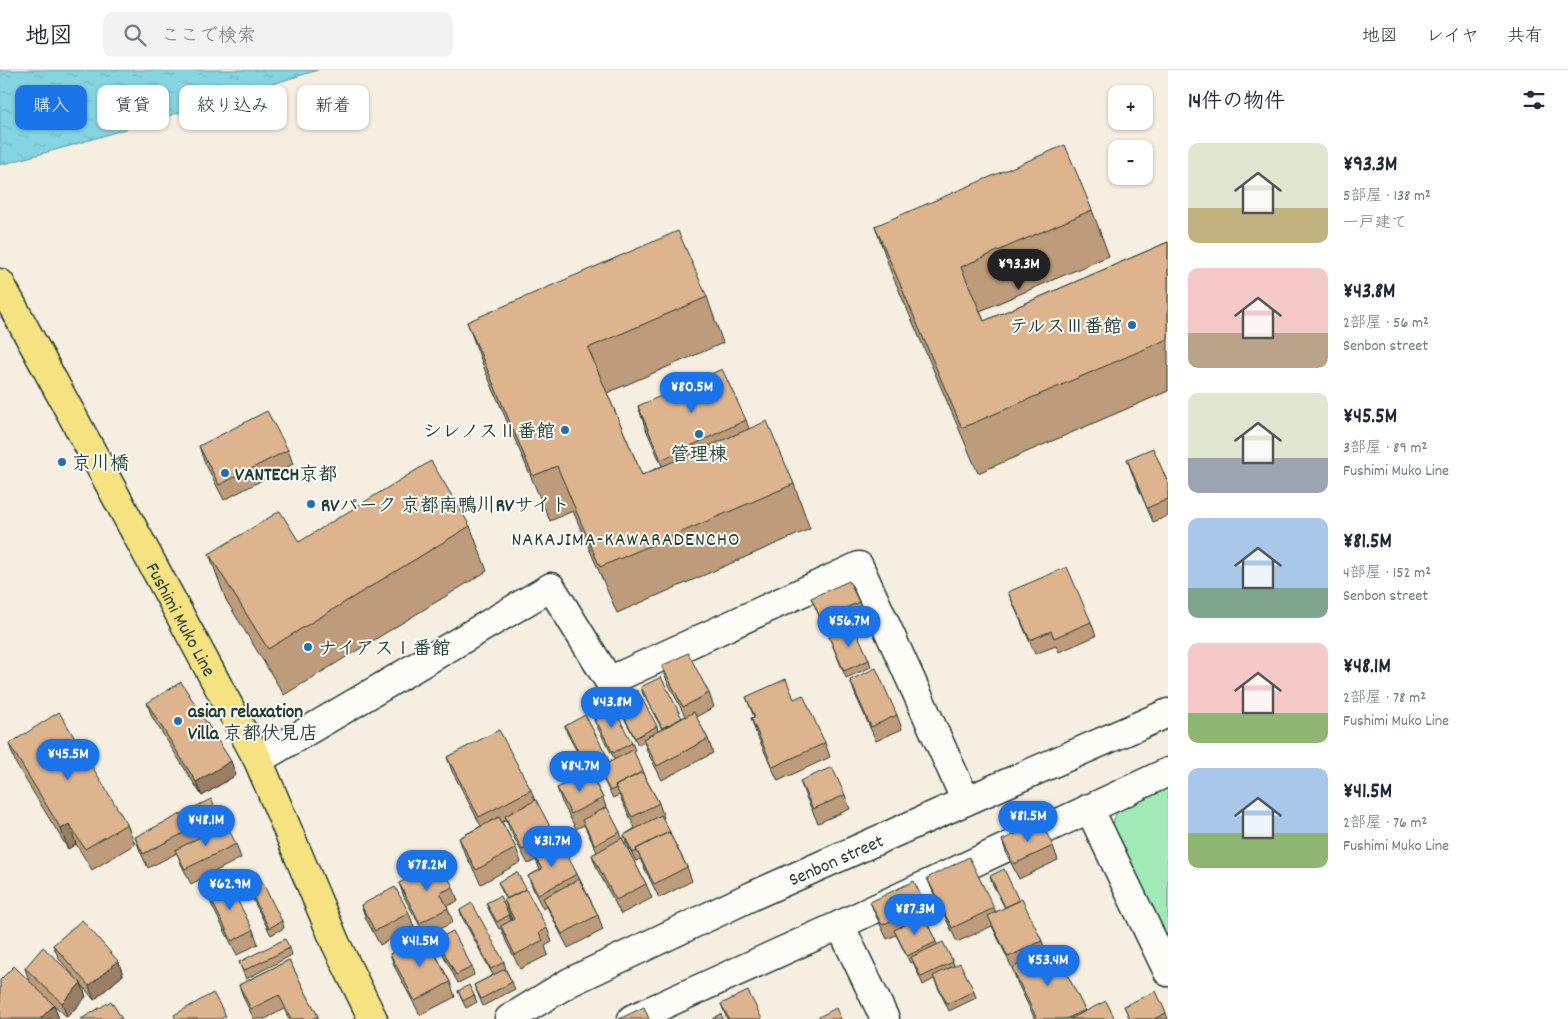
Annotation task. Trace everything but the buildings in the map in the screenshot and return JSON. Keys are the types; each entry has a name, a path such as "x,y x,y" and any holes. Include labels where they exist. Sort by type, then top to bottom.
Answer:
{"main road":[{"name":"Fushimi Muko Line","path":"0,284 258,760 336,944 373,1019"}],"street":[{"path":"258,760 551,587 609,682 858,566 966,800"},
{"name":"Senbon street","path":"509,1019 570,982 752,896 966,800 1168,713"},
{"path":"632,1019 840,925 1168,772"},
{"path":"1089,808 1168,972"},
{"path":"840,925 885,1019"}],"green space":[{"path":"1168,786 1168,947 1111,829 1118,808"}],"water":[{"path":"0,70 318,70 269,85 179,85 179,113 169,116 169,85 97,85 97,130 122,130 0,165"}],"place":[{"name":"テルスⅢ番館","path":"1132,325"},
{"name":"シレノスⅡ番館","path":"565,430"},
{"name":"管理棟","path":"699,434"},
{"name":"京川橋","path":"62,462"},
{"name":"VANTECH京都","path":"225,473"},
{"name":"RVパーク 京都南鴨川RVサイト","path":"311,504"},
{"name":"ナイアスⅠ番館","path":"308,647"},
{"name":"asian relaxation Villa 京都伏見店","path":"178,721"}],"district":[{"name":"NAKAJIMA-KAWARADENCHO","path":"626,538"}]}
